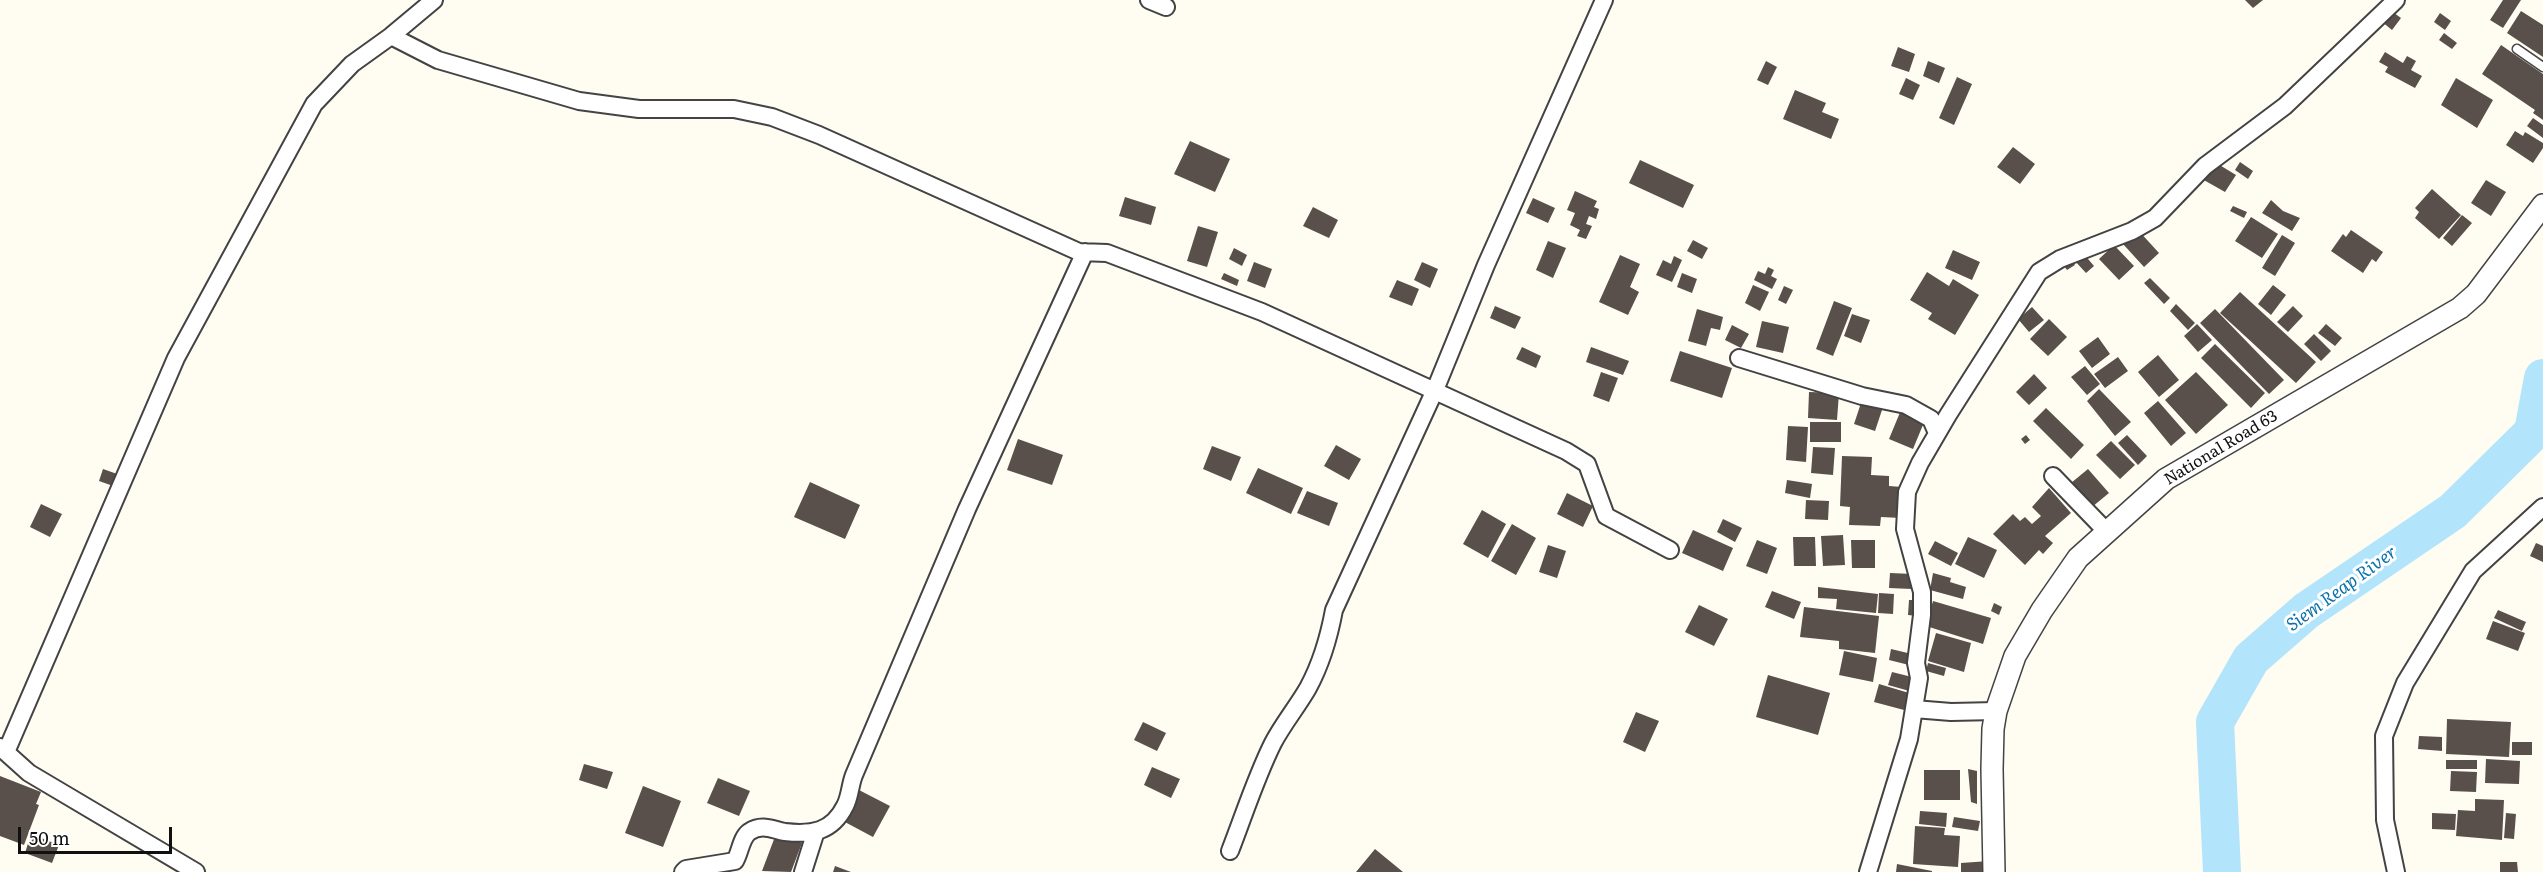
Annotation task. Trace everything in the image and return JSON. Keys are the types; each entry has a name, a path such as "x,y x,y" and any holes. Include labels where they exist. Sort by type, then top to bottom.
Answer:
{"street":[{"path":"196,872 29,773 3,750 176,358 314,104 352,64 391,36 434,0"},
{"path":"1149,0 1166,7"},
{"path":"1230,851 1272,745 1290,713 1307,690 1320,662 1334,610 1435,390 1486,265 1604,0"},
{"path":"1868,872 1908,739 1919,678 1916,663 1922,615 1922,591 1905,529 1907,492 1937,433 2039,272 2060,259 2132,231 2155,218 2205,166 2285,106 2396,0"},
{"path":"391,36 438,60 579,101 639,109 734,109 772,117 819,135 1047,239 1085,252 1107,253 1262,312 1435,390 1472,410 1566,451 1587,464 1606,516 1670,550"},
{"name":"National Road 63","path":"1994,872 1992,729 1996,711 2015,656 2042,610 2078,558 2166,479 2460,308 2476,294 2543,205"},
{"path":"683,872 686,869 735,861 748,833 755,829 769,827 784,831 816,831 832,825 845,806 854,775 967,509 1085,252"},
{"path":"1739,358 1862,396 1906,405 1931,419 1937,433"},
{"path":"2053,476 2107,532"},
{"path":"2396,872 2385,820 2384,736 2405,683 2474,571 2543,507"},
{"path":"1914,709 1952,712 1996,711"},
{"path":"803,872 816,831"}],"lane":[{"path":"2517,49 2543,67"}],"building":[{"path":"2245,0 2263,0 2253,8"},
{"path":"2503,0 2521,0 2503,28 2490,20"},
{"path":"2390,10 2401,18 2392,30 2381,21"},
{"path":"2521,11 2543,25 2543,57 2507,33"},
{"path":"2440,13 2451,21 2445,30 2434,22"},
{"path":"2444,33 2457,43 2452,49 2439,40"},
{"path":"2501,45 2543,74 2543,120 2533,113 2535,110 2482,74"},
{"path":"1898,47 1915,54 1909,72 1891,66"},
{"path":"2385,52 2403,63 2407,56 2416,61 2411,70 2422,76 2415,88 2385,72 2388,67 2379,62"},
{"path":"1766,61 1777,67 1768,85 1757,80"},
{"path":"1928,61 1945,68 1939,83 1923,76"},
{"path":"1957,77 1972,84 1954,125 1939,118"},
{"path":"1906,78 1920,85 1913,100 1899,94"},
{"path":"2456,78 2493,100 2477,128 2441,105"},
{"path":"1795,90 1826,103 1822,112 1839,119 1831,139 1783,119"},
{"path":"2533,118 2543,125 2543,138 2527,126"},
{"path":"2515,131 2523,136 2525,132 2543,143 2543,148 2533,163 2506,145"},
{"path":"1190,141 1230,159 1215,192 1174,174"},
{"path":"2013,147 2035,164 2020,184 1997,167"},
{"path":"1640,160 1694,185 1683,208 1629,183"},
{"path":"2213,161 2236,175 2225,192 2202,179"},
{"path":"2240,162 2253,171 2248,179 2235,170"},
{"path":"2486,180 2506,192 2491,216 2471,203"},
{"path":"2432,189 2461,215 2439,239 2415,218 2419,212 2415,208"},
{"path":"1575,191 1597,201 1594,207 1599,209 1596,219 1589,216 1586,224 1592,226 1586,239 1577,236 1580,230 1570,225 1575,213 1567,210"},
{"path":"1125,197 1156,207 1151,225 1119,216"},
{"path":"1533,198 1555,208 1548,223 1526,213"},
{"path":"2271,200 2283,211 2300,218 2292,231 2262,213"},
{"path":"2233,206 2247,212 2244,218 2230,211"},
{"path":"1313,207 1338,220 1329,238 1303,226"},
{"path":"2462,215 2472,223 2452,246 2443,238"},
{"path":"2251,217 2278,234 2262,258 2235,241"},
{"path":"1198,226 1218,232 1207,267 1187,261"},
{"path":"2138,230 2159,253 2144,267 2123,244"},
{"path":"2351,230 2383,252 2376,262 2372,259 2363,273 2331,251 2343,234 2346,237"},
{"path":"2282,235 2295,243 2275,276 2262,268"},
{"path":"1693,240 1708,248 1702,259 1687,251"},
{"path":"1548,241 1566,248 1553,278 1536,270"},
{"path":"2114,245 2134,266 2119,280 2099,259"},
{"path":"1234,248 1247,255 1242,266 1229,259"},
{"path":"1953,250 1980,262 1972,280 1945,268"},
{"path":"2083,253 2094,266 2086,273 2074,260"},
{"path":"1620,255 1640,264 1630,287 1639,292 1628,315 1599,302"},
{"path":"1674,256 1682,260 1672,282 1656,275 1663,260 1671,264"},
{"path":"2069,257 2075,265 2067,270 2061,262"},
{"path":"1254,262 1272,269 1265,288 1247,281"},
{"path":"1422,262 1438,269 1430,288 1414,280"},
{"path":"1768,267 1774,270 1771,276 1777,279 1772,289 1754,280 1758,271 1765,274"},
{"path":"1927,272 1949,286 1953,279 1979,295 1955,335 1928,319 1932,313 1910,300"},
{"path":"1224,273 1239,280 1237,286 1221,279"},
{"path":"1682,273 1697,279 1692,293 1677,287"},
{"path":"2150,278 2170,298 2164,304 2144,283"},
{"path":"1397,280 1419,289 1412,306 1389,297"},
{"path":"1753,285 1769,292 1760,311 1745,303"},
{"path":"2273,285 2286,295 2271,315 2258,304"},
{"path":"1784,286 1793,290 1786,304 1778,300"},
{"path":"2240,292 2316,362 2296,383 2220,313"},
{"path":"1834,301 1852,308 1833,356 1816,349"},
{"path":"2176,304 2195,323 2188,330 2170,311"},
{"path":"1495,306 1521,317 1515,329 1490,318"},
{"path":"2293,306 2303,316 2288,332 2277,322"},
{"path":"2032,307 2044,320 2029,332 2018,319"},
{"path":"1697,309 1723,317 1720,330 1711,328 1706,346 1688,341"},
{"path":"2215,309 2284,380 2269,394 2200,323"},
{"path":"1852,314 1870,320 1861,343 1844,336"},
{"path":"2049,319 2067,337 2048,356 2030,339"},
{"path":"1762,321 1789,327 1783,353 1756,347"},
{"path":"2197,324 2212,340 2198,352 2184,336"},
{"path":"2326,324 2342,338 2335,346 2318,333"},
{"path":"1732,325 1749,334 1741,348 1725,340"},
{"path":"2314,334 2331,351 2321,361 2304,344"},
{"path":"2098,337 2110,354 2092,368 2079,351"},
{"path":"2215,344 2265,393 2251,408 2201,358"},
{"path":"1522,347 1541,356 1536,368 1516,359"},
{"path":"1591,347 1629,361 1623,375 1586,362"},
{"path":"1680,351 1732,368 1722,398 1670,381"},
{"path":"2158,355 2179,380 2159,397 2138,372"},
{"path":"2118,357 2128,371 2105,388 2094,374"},
{"path":"2085,366 2100,384 2087,395 2071,377"},
{"path":"1601,372 1618,378 1609,402 1593,396"},
{"path":"2196,372 2228,405 2196,434 2165,400"},
{"path":"2034,374 2047,388 2029,405 2016,392"},
{"path":"2099,389 2131,422 2115,436 2087,401"},
{"path":"1809,392 1839,393 1837,420 1808,418"},
{"path":"1862,400 1883,407 1875,431 1854,424"},
{"path":"2158,401 2186,433 2171,446 2144,413"},
{"path":"2046,408 2084,445 2071,459 2033,421"},
{"path":"1901,410 1925,420 1913,449 1889,439"},
{"path":"1810,422 1841,422 1841,442 1810,442"},
{"path":"1788,426 1808,427 1806,462 1786,460"},
{"path":"2026,435 2030,440 2025,444 2021,439"},
{"path":"2127,435 2147,456 2138,465 2118,443"},
{"path":"1018,439 1063,455 1052,485 1007,470"},
{"path":"2111,441 2135,465 2120,479 2096,455"},
{"path":"1336,445 1361,459 1349,480 1324,466"},
{"path":"1212,446 1241,457 1231,481 1203,469"},
{"path":"1813,447 1835,448 1833,475 1811,473"},
{"path":"1842,456 1872,457 1871,475 1889,476 1889,486 1902,487 1901,518 1881,517 1880,526 1849,525 1850,507 1840,506"},
{"path":"1258,468 1303,488 1291,514 1246,493"},
{"path":"103,469 120,475 116,487 99,481"},
{"path":"2088,469 2109,493 2092,507 2071,483"},
{"path":"1787,480 1812,484 1810,498 1785,493"},
{"path":"810,482 860,505 845,539 794,517"},
{"path":"2049,488 2071,513 2045,536 2053,543 2043,554 2039,550 2025,565 1993,534 2013,514 2020,521 2025,517 2032,524 2041,516 2032,507"},
{"path":"1307,491 1338,503 1329,526 1297,513"},
{"path":"1567,493 1593,506 1583,527 1557,514"},
{"path":"1806,500 1829,501 1828,520 1805,519"},
{"path":"41,504 62,514 50,537 30,527"},
{"path":"1482,510 1506,524 1488,558 1463,544"},
{"path":"1723,519 1742,528 1735,542 1717,532"},
{"path":"1512,524 1536,538 1516,575 1491,561"},
{"path":"1693,530 1733,548 1723,571 1682,553"},
{"path":"1843,535 1845,565 1823,566 1821,536"},
{"path":"1793,537 1815,537 1816,566 1794,566"},
{"path":"1968,537 1997,550 1984,578 1955,564"},
{"path":"1757,540 1777,548 1767,574 1746,566"},
{"path":"1851,540 1875,540 1875,568 1852,568"},
{"path":"1935,541 1958,553 1951,566 1928,554"},
{"path":"2536,543 2543,546 2543,562 2530,556"},
{"path":"1548,545 1566,551 1557,578 1539,572"},
{"path":"1890,573 1913,574 1912,589 1889,588"},
{"path":"1933,573 1951,578 1950,582 1966,587 1963,599 1930,590"},
{"path":"1818,587 1878,594 1876,613 1836,609 1837,599 1818,598"},
{"path":"1772,591 1801,602 1794,619 1765,607"},
{"path":"1879,593 1894,594 1893,614 1878,613"},
{"path":"1909,600 1918,600 1917,616 1908,615"},
{"path":"1933,601 1991,618 1983,644 1926,626"},
{"path":"1994,603 2002,607 1999,615 1991,611"},
{"path":"1699,605 1728,619 1714,646 1685,632"},
{"path":"1804,607 1879,616 1875,653 1839,649 1839,641 1800,637"},
{"path":"2498,610 2526,622 2522,631 2494,618"},
{"path":"2493,621 2525,633 2518,651 2486,639"},
{"path":"1936,633 1971,643 1964,672 1928,661"},
{"path":"1891,649 1916,655 1913,666 1889,660"},
{"path":"1844,651 1877,658 1873,682 1839,675"},
{"path":"1928,663 1946,668 1944,676 1926,671"},
{"path":"1892,672 1916,678 1913,692 1888,685"},
{"path":"1768,675 1830,693 1818,735 1756,717"},
{"path":"1879,684 1909,693 1904,710 1874,702"},
{"path":"1636,712 1659,721 1645,752 1623,742"},
{"path":"2447,719 2511,722 2509,757 2446,754"},
{"path":"1143,722 1166,733 1157,751 1134,740"},
{"path":"2419,736 2442,737 2442,751 2418,749"},
{"path":"2512,742 2532,742 2532,755 2512,755"},
{"path":"2486,759 2520,761 2519,784 2485,783"},
{"path":"2446,760 2477,760 2477,769 2446,769"},
{"path":"584,764 613,772 607,789 579,780"},
{"path":"1152,767 1180,779 1171,798 1144,785"},
{"path":"1968,769 1977,771 1977,804 1971,802"},
{"path":"1924,770 1960,770 1960,800 1924,800"},
{"path":"2451,771 2477,772 2476,792 2450,791"},
{"path":"0,776 41,792 36,804 39,805 24,845 0,836"},
{"path":"718,778 750,791 739,816 707,803"},
{"path":"643,786 681,801 663,847 625,833"},
{"path":"859,790 890,806 873,837 843,821"},
{"path":"2475,799 2504,800 2502,840 2456,836 2458,810 2475,811"},
{"path":"1920,811 1947,813 1946,827 1919,824"},
{"path":"2432,813 2456,814 2455,830 2432,829"},
{"path":"2506,813 2516,814 2514,839 2504,838"},
{"path":"1954,817 1980,821 1978,831 1952,827"},
{"path":"1915,826 1945,828 1944,835 1960,836 1958,867 1913,864"},
{"path":"31,834 59,845 52,863 25,853"},
{"path":"776,834 802,843 791,872 762,871"},
{"path":"1375,849 1403,872 1356,872"},
{"path":"1989,861 1990,872 1961,872 1961,863"},
{"path":"2500,862 2517,862 2518,872 2500,872"},
{"path":"1897,864 1932,871 1932,872 1896,872"},
{"path":"835,866 851,872 833,872"}],"waterway":[{"name":"Siem Reap River","path":"2222,872 2215,722 2251,659 2306,611 2453,511 2533,432 2543,378"}]}
